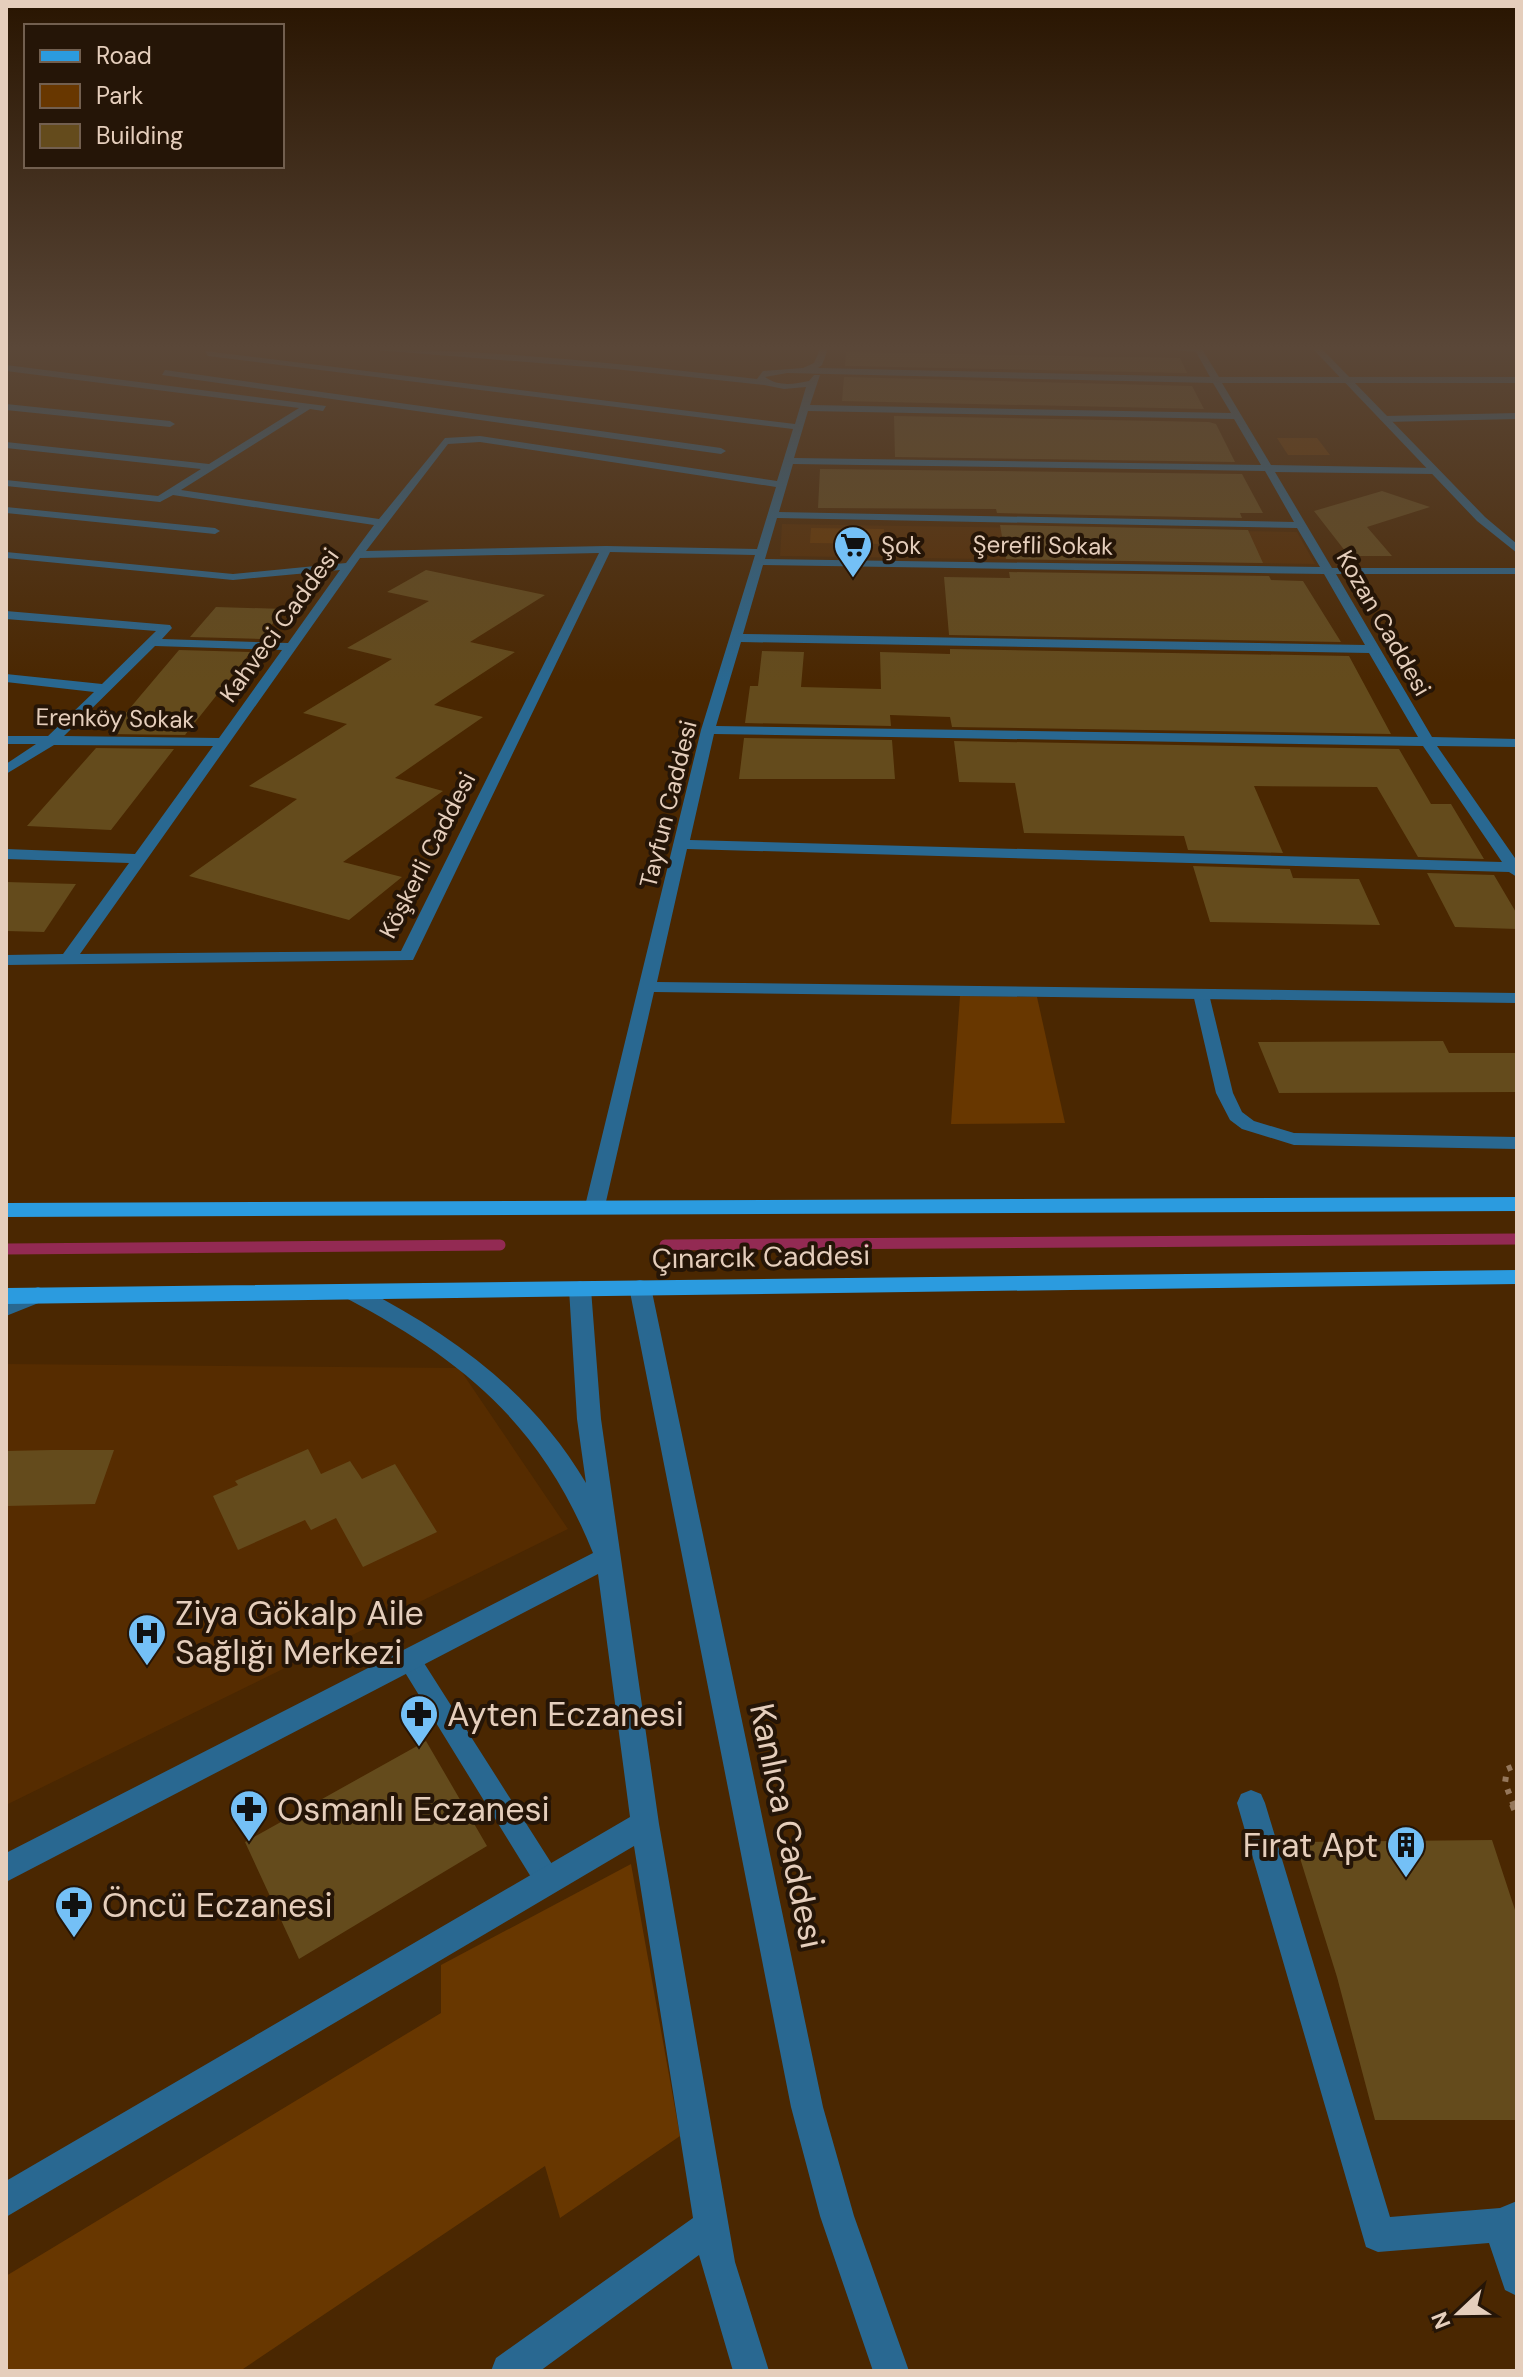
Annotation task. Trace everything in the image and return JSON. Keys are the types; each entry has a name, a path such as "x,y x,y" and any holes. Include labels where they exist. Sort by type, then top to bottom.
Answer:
{"main road":[{"name":"Çınarcık Caddesi","path":"6,1210 1517,1204"},
{"name":"Çınarcık Caddesi","path":"6,1296 354,1293 1159,1277 1517,1277"}],"street":[{"path":"145,460 211,467"},
{"path":"6,483 160,499 222,460"},
{"name":"Kahveci Caddesi","path":"68,959 353,560 430,460"},
{"name":"Kahveci Caddesi","path":"607,460 782,485"},
{"name":"Kozan Caddesi","path":"1263,460 1429,744 1515,870"},
{"path":"1424,460 1481,519 1517,550"},
{"path":"789,461 1434,471"},
{"name":"Tayfun Caddesi","path":"595,1206 708,730 789,461"},
{"path":"171,492 381,523"},
{"path":"6,510 215,531"},
{"path":"773,515 1302,525"},
{"name":"Şerefli Sokak","path":"6,555 233,577 353,560 606,549 759,557 1328,571 1517,571"},
{"name":"Köşkerli Caddesi","path":"6,960 407,956 606,549"},
{"path":"6,615 166,628 55,738 6,770"},
{"path":"734,638 1374,649"},
{"path":"155,642 291,647"},
{"path":"6,678 107,689"},
{"path":"708,730 1429,744 1517,743"},
{"name":"Erenköy Sokak","path":"6,740 55,738 223,742"},
{"path":"680,844 1515,870"},
{"path":"6,854 139,859"},
{"path":"646,987 1517,998"},
{"name":"Kanlıca Caddesi","path":"640,1287 807,2107 837,2216 891,2371"},
{"path":"580,1289 589,1419 645,1824 711,2226 718,2262 751,2371"},
{"path":"354,1293 425,1332 458,1355 524,1416 555,1455 583,1499 607,1557"},
{"path":"6,1308 38,1295"},
{"path":"6,1868 607,1557"},
{"path":"1251,1803 1378,2235 1509,2221 1517,2278"},
{"path":"6,2200 645,1824"},
{"path":"509,2371 711,2226"}],"lane":[{"path":"1201,994 1219,1077 1234,1115 1260,1131 1294,1139 1517,1143"},
{"path":"409,1659 548,1881"}],"path":[{"path":"1517,1765 1507,1769 1504,1779 1517,1814"}],"shaded area":[{"path":"782,524 1297,532 1315,564 780,556"},
{"name":"Ziya Gökalp Aile Sağlığı Merkezi","path":"6,1364 459,1368 568,1529 6,1805"}],"green space":[{"path":"811,528 884,529 885,544 810,543"},
{"path":"960,996 1037,997 1065,1123 951,1124"},
{"path":"631,1864 680,2136 560,2218 545,2166 240,2371 6,2371 6,2276 441,2013 441,1965"}],"building":[{"path":"1094,460 1234,460 1235,462"},
{"path":"820,469 1242,474 1263,513 1240,513 1242,518 997,513 996,509 818,508"},
{"path":"1382,491 1430,507 1367,527 1392,556 1349,556 1314,511"},
{"path":"1000,525 1248,530 1263,563 1006,559"},
{"path":"426,570 545,595 470,642 515,652 434,705 483,717 395,778 443,791 343,862 402,877 349,920 189,876 297,799 249,786 347,724 303,713 392,659 347,648 429,601 387,592"},
{"path":"1009,572 1269,576 1271,580 1303,581 1341,642 949,635 944,577 1010,578"},
{"path":"216,607 284,609 261,639 190,637"},
{"path":"950,649 1349,656 1391,734 952,727 950,717 890,715 891,726 745,723 750,686 758,686 762,651 804,652 801,687 881,689 880,652 950,654"},
{"path":"179,650 251,652 185,735 108,734"},
{"path":"744,738 892,740 895,779 739,779"},
{"path":"954,741 1399,749 1431,804 1451,804 1484,859 1418,857 1377,787 1254,786 1283,853 1188,850 1184,836 1024,833 1015,783 959,782"},
{"path":"96,748 174,749 111,830 27,826"},
{"path":"1193,866 1290,869 1293,878 1359,879 1380,925 1210,922"},
{"path":"1427,873 1494,875 1517,914 1517,929 1455,927"},
{"path":"6,882 76,884 44,932 6,931"},
{"path":"1443,1041 1449,1053 1517,1053 1517,1092 1279,1093 1258,1042"},
{"path":"308,1449 321,1474 350,1461 362,1479 395,1464 437,1532 363,1567 336,1518 311,1530 305,1520 238,1550 213,1496 238,1485 235,1481"},
{"path":"114,1450 95,1504 6,1506 6,1451"},
{"path":"426,1741 487,1846 299,1959 245,1842"},
{"path":"1492,1840 1517,1916 1517,2120 1375,2120 1337,1977 1295,1842"}],"waterway":[{"path":"665,1245 1517,1239"},
{"path":"6,1249 500,1245"}],"place":[{"name":"Şok","path":"853,579"},
{"name":"Ziya Gökalp Aile Sağlığı Merkezi","path":"147,1667"},
{"name":"Ayten Eczanesi","path":"419,1748"},
{"name":"Osmanlı Eczanesi","path":"249,1843"},
{"name":"Fırat Apt","path":"1406,1879"},
{"name":"Öncü Eczanesi","path":"74,1939"}]}
